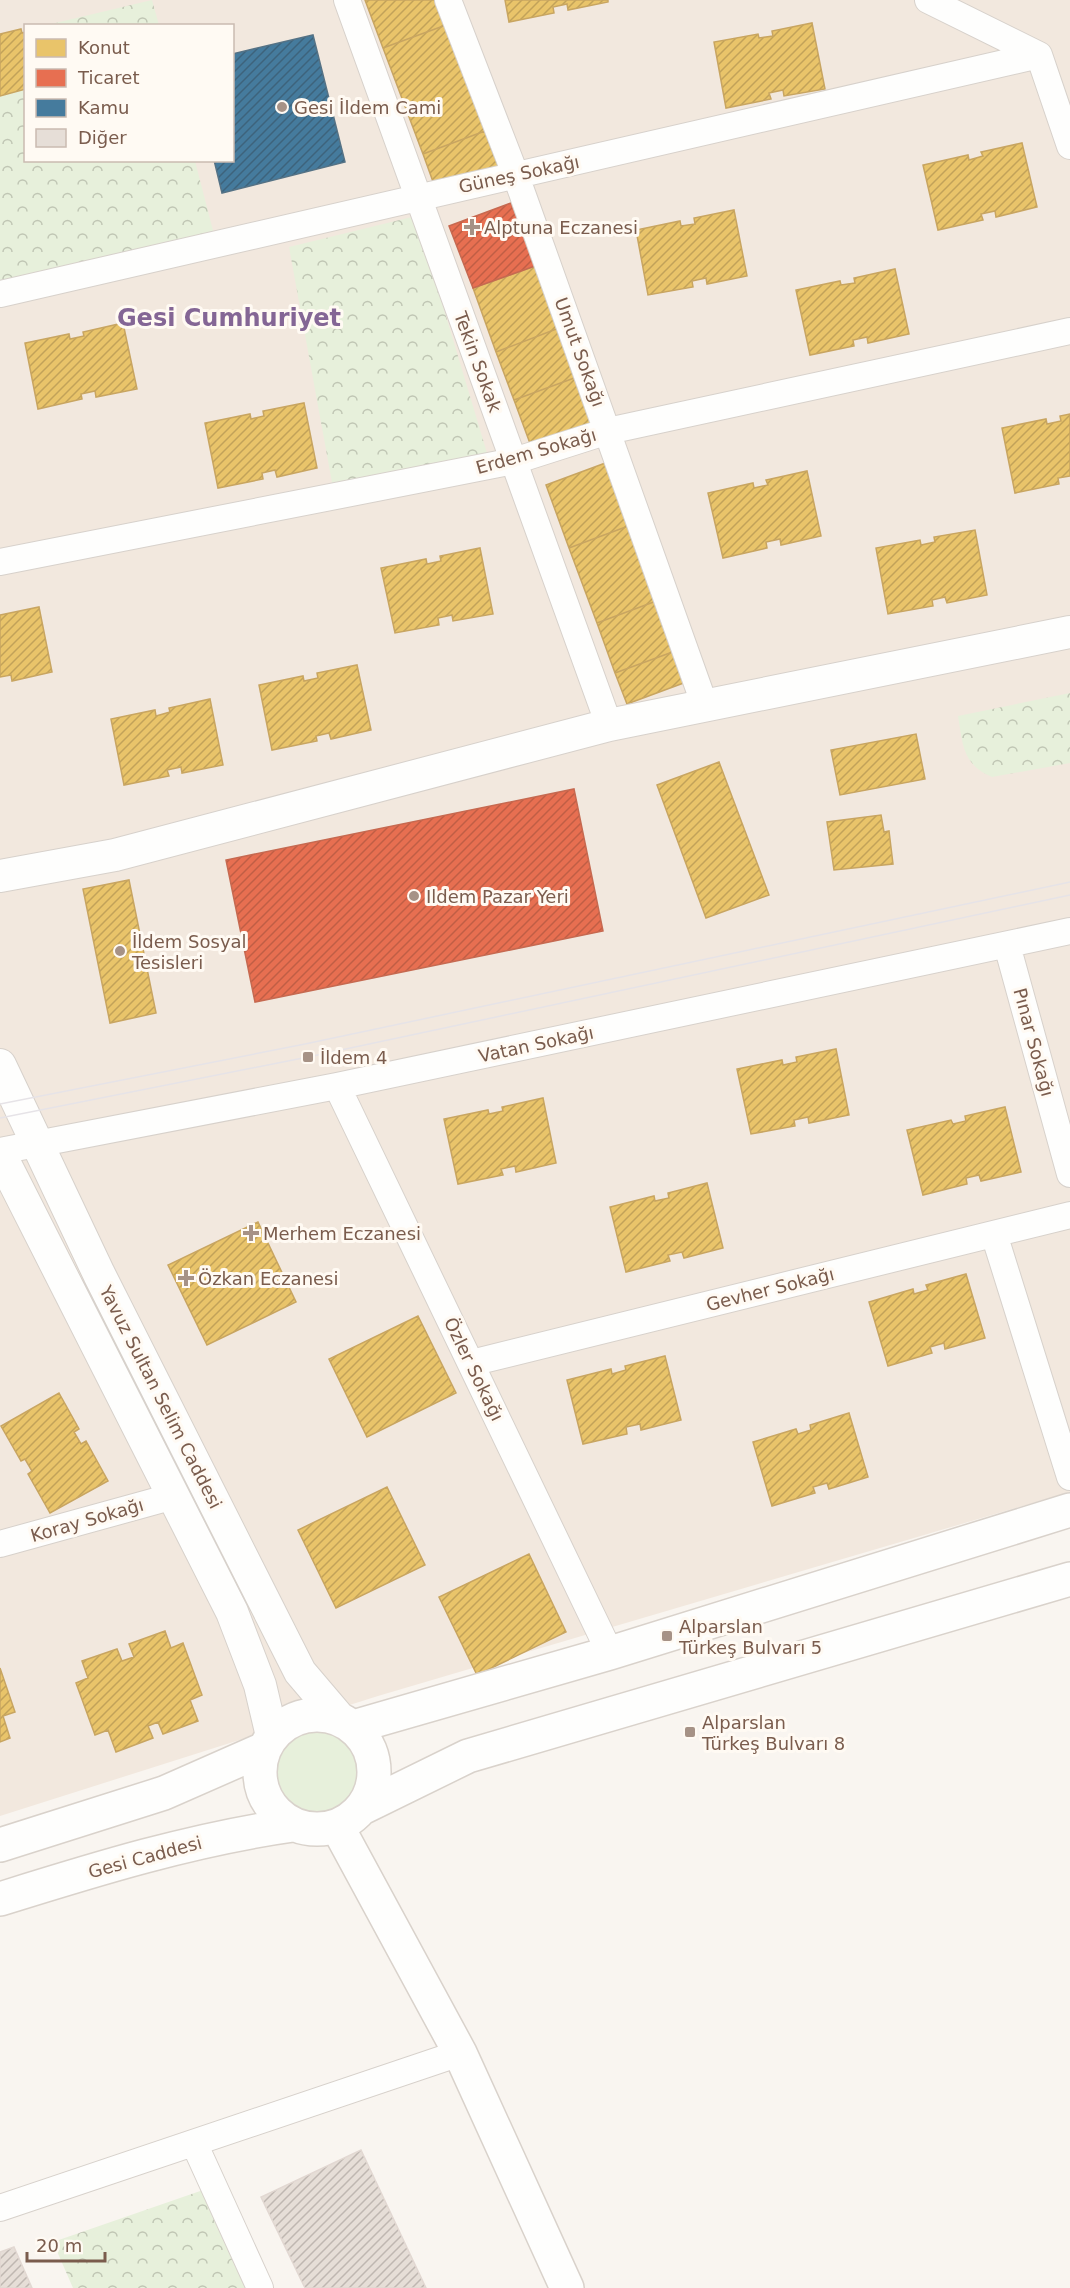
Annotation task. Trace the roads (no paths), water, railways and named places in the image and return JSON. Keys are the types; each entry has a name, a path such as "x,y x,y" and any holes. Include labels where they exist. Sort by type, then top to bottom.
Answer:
{"main road":[{"path":"346,1723 610,1653 1070,1510"},
{"path":"349,1817 369,1795 374,1766 367,1744 346,1723 326,1715 303,1716 282,1726 268,1742 259,1763 263,1793 270,1806 293,1824 315,1829 349,1817 468,1756 1070,1579"},
{"path":"0,1845 164,1793 268,1742"},
{"path":"349,1817 567,2288"},
{"name":"Gesi Caddesi","path":"0,1899 233,1833 293,1824"}],"street":[{"name":"Tekin Sokak","path":"347,0 609,725"},
{"name":"Umut Sokağı","path":"448,0 516,176 705,705"},
{"path":"928,0 1039,55 1070,146"},
{"name":"Güneş Sokağı","path":"0,294 418,196 516,176 1039,55"},
{"name":"Erdem Sokağı","path":"0,562 514,461 608,431 1070,331"},
{"path":"0,876 115,855 609,725 1070,632"},
{"path":"0,855 16,858 115,855"},
{"name":"Vatan Sokağı","path":"0,1152 337,1086 1070,930"},
{"name":"Pınar Sokağı","path":"1007,945 1070,1174"},
{"name":"Yavuz Sultan Selim Caddesi","path":"0,1065 99,1274 300,1672 346,1723"},
{"name":"Özler Sokağı","path":"337,1086 610,1653"},
{"name":"Yavuz Sultan Selim Caddesi","path":"0,1152 243,1635 260,1685 268,1742"},
{"name":"Gevher Sokağı","path":"471,1363 1070,1215"},
{"path":"994,1234 1070,1477"},
{"name":"Koray Sokağı","path":"0,1544 174,1496"},
{"path":"0,2208 460,2053"},
{"path":"194,2143 260,2288"}],"tram line":[{"path":"0,1104 305,1044 1070,882"},
{"path":"0,1118 308,1057 1070,895"}],"place":[{"name":"Gesi İldem Cami","path":"282,107"},
{"name":"Alptuna Eczanesi","path":"472,227"},
{"name":"Ildem Pazar Yeri","path":"414,896"},
{"name":"İldem Sosyal Tesisleri","path":"120,951"},
{"name":"İldem 4","path":"308,1057"},
{"name":"Merhem Eczanesi","path":"251,1233"},
{"name":"Özkan Eczanesi","path":"186,1278"},
{"name":"Alparslan Türkeş Bulvarı 5","path":"667,1636"},
{"name":"Alparslan Türkeş Bulvarı 8","path":"690,1732"}],"district":[{"name":"Gesi Cumhuriyet","path":"229,318"}]}
